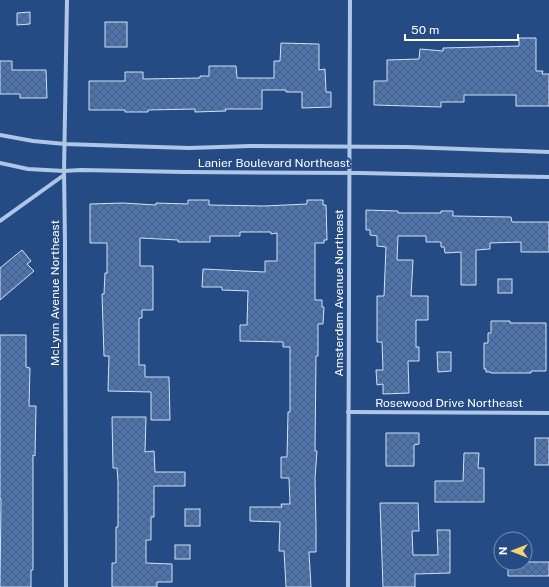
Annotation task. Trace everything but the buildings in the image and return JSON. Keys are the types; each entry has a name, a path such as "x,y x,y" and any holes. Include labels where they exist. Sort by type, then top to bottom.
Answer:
{"street":[{"name":"McLynn Avenue Northeast","path":"66,587 64,173 67,0"},
{"name":"Amsterdam Avenue Northeast","path":"348,587 350,0"},
{"name":"Lanier Boulevard Northeast","path":"0,136 65,144 189,148 250,146 349,147 549,152"},
{"name":"Lanier Boulevard Northeast","path":"0,163 28,169 64,173 81,170 549,177"},
{"path":"0,221 64,173"},
{"name":"Rosewood Drive Northeast","path":"348,412 549,413"}]}
